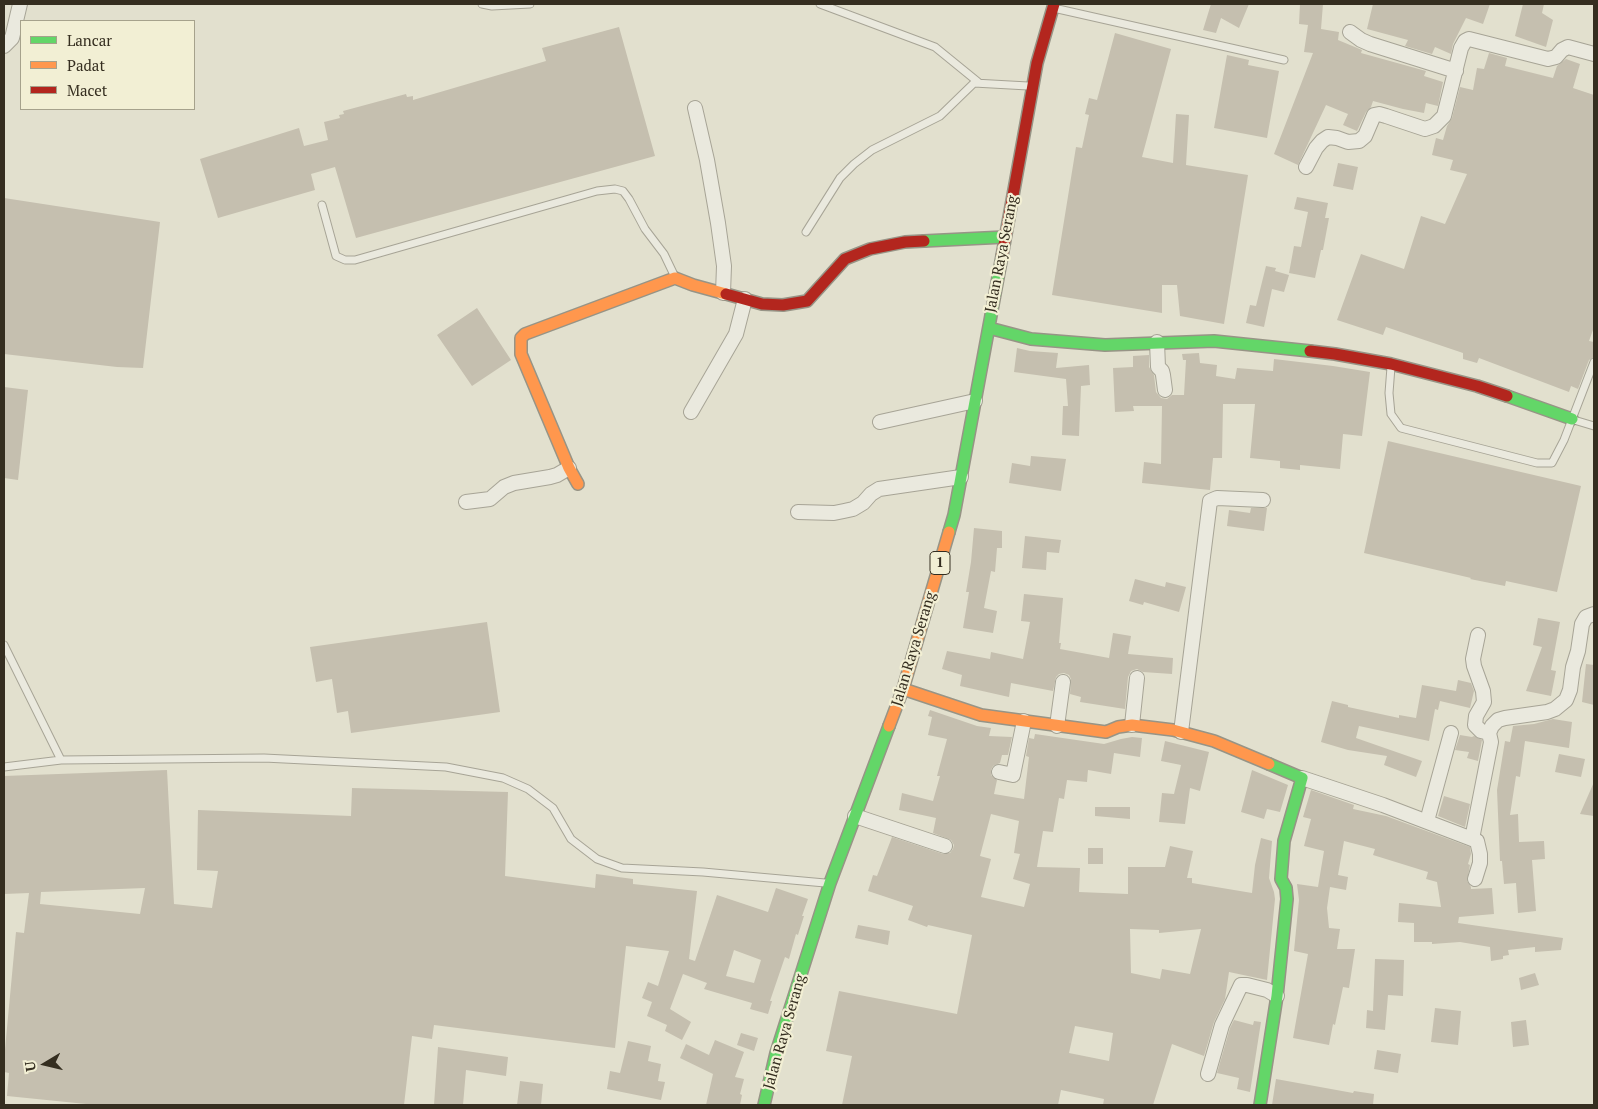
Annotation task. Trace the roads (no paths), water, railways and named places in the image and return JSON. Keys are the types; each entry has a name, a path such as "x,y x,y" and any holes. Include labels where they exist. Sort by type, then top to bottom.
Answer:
{"main road":[{"name":"Jalan Raya Serang","path":"764,1105 776,1053 830,883 903,689 954,515 1037,63 1053,6"},
{"path":"578,484 569,468 521,354 521,338 524,334 675,278 745,300 762,304 783,305 807,301 845,259 870,250 905,242 1005,237"},
{"path":"988,328 1031,339 1057,342 1105,344 1214,341 1335,354 1391,364 1477,386 1572,419"},
{"path":"903,689 982,715 1106,732 1118,727 1132,725 1181,732 1214,742 1302,778 1284,841 1281,879 1286,888 1287,899 1277,996 1260,1105"}],"street":[{"path":"6,40 20,4"},
{"path":"1350,32 1370,44 1456,71"},
{"path":"1306,167 1316,148 1328,137 1348,142 1359,141 1365,136 1374,115 1379,114 1425,129 1434,126 1444,116 1462,48 1465,41 1469,39 1548,59 1556,57 1562,50 1568,47 1594,54"},
{"path":"694,108 707,160 718,223 724,266 724,293"},
{"path":"691,412 736,334 745,300"},
{"path":"1157,342 1158,367 1162,371 1164,390"},
{"path":"880,422 975,401"},
{"path":"466,502 490,498 504,487 514,483 558,475 569,468"},
{"path":"798,512 834,513 854,509 879,489 961,477"},
{"path":"1181,732 1210,501 1217,498 1263,500"},
{"path":"1472,839 1490,742 1489,733 1498,720 1547,712 1555,709 1566,700 1570,690 1582,624 1586,617 1594,614"},
{"path":"1478,635 1473,659 1483,691 1484,702 1476,716 1475,725 1483,732 1489,733"},
{"path":"1132,725 1137,678"},
{"path":"1057,726 1064,682"},
{"path":"999,772 1013,775 1024,721"},
{"path":"1427,821 1451,733"},
{"path":"1302,778 1427,821 1478,841 1480,864 1475,879"},
{"path":"855,816 945,846"},
{"path":"1208,1074 1222,1025 1241,985 1255,986 1277,996"}],"lane":[{"path":"482,4 492,6 530,4"},
{"path":"820,4 935,47 978,82"},
{"path":"1053,6 1284,60"},
{"path":"806,232 840,178 854,164 872,150 940,116 969,86 978,82 1033,86"},
{"path":"322,205 336,256 345,260 355,260 598,191 615,189 623,191 645,229 664,254 675,278"},
{"path":"1391,364 1389,393 1391,414 1401,428 1537,463 1552,463 1564,440 1594,362"},
{"path":"1572,419 1594,426"},
{"path":"4,645 62,760"},
{"path":"4,767 62,760 264,758 446,767 503,778 528,789 553,808 571,839 597,858 622,868 704,872 830,883"}]}
